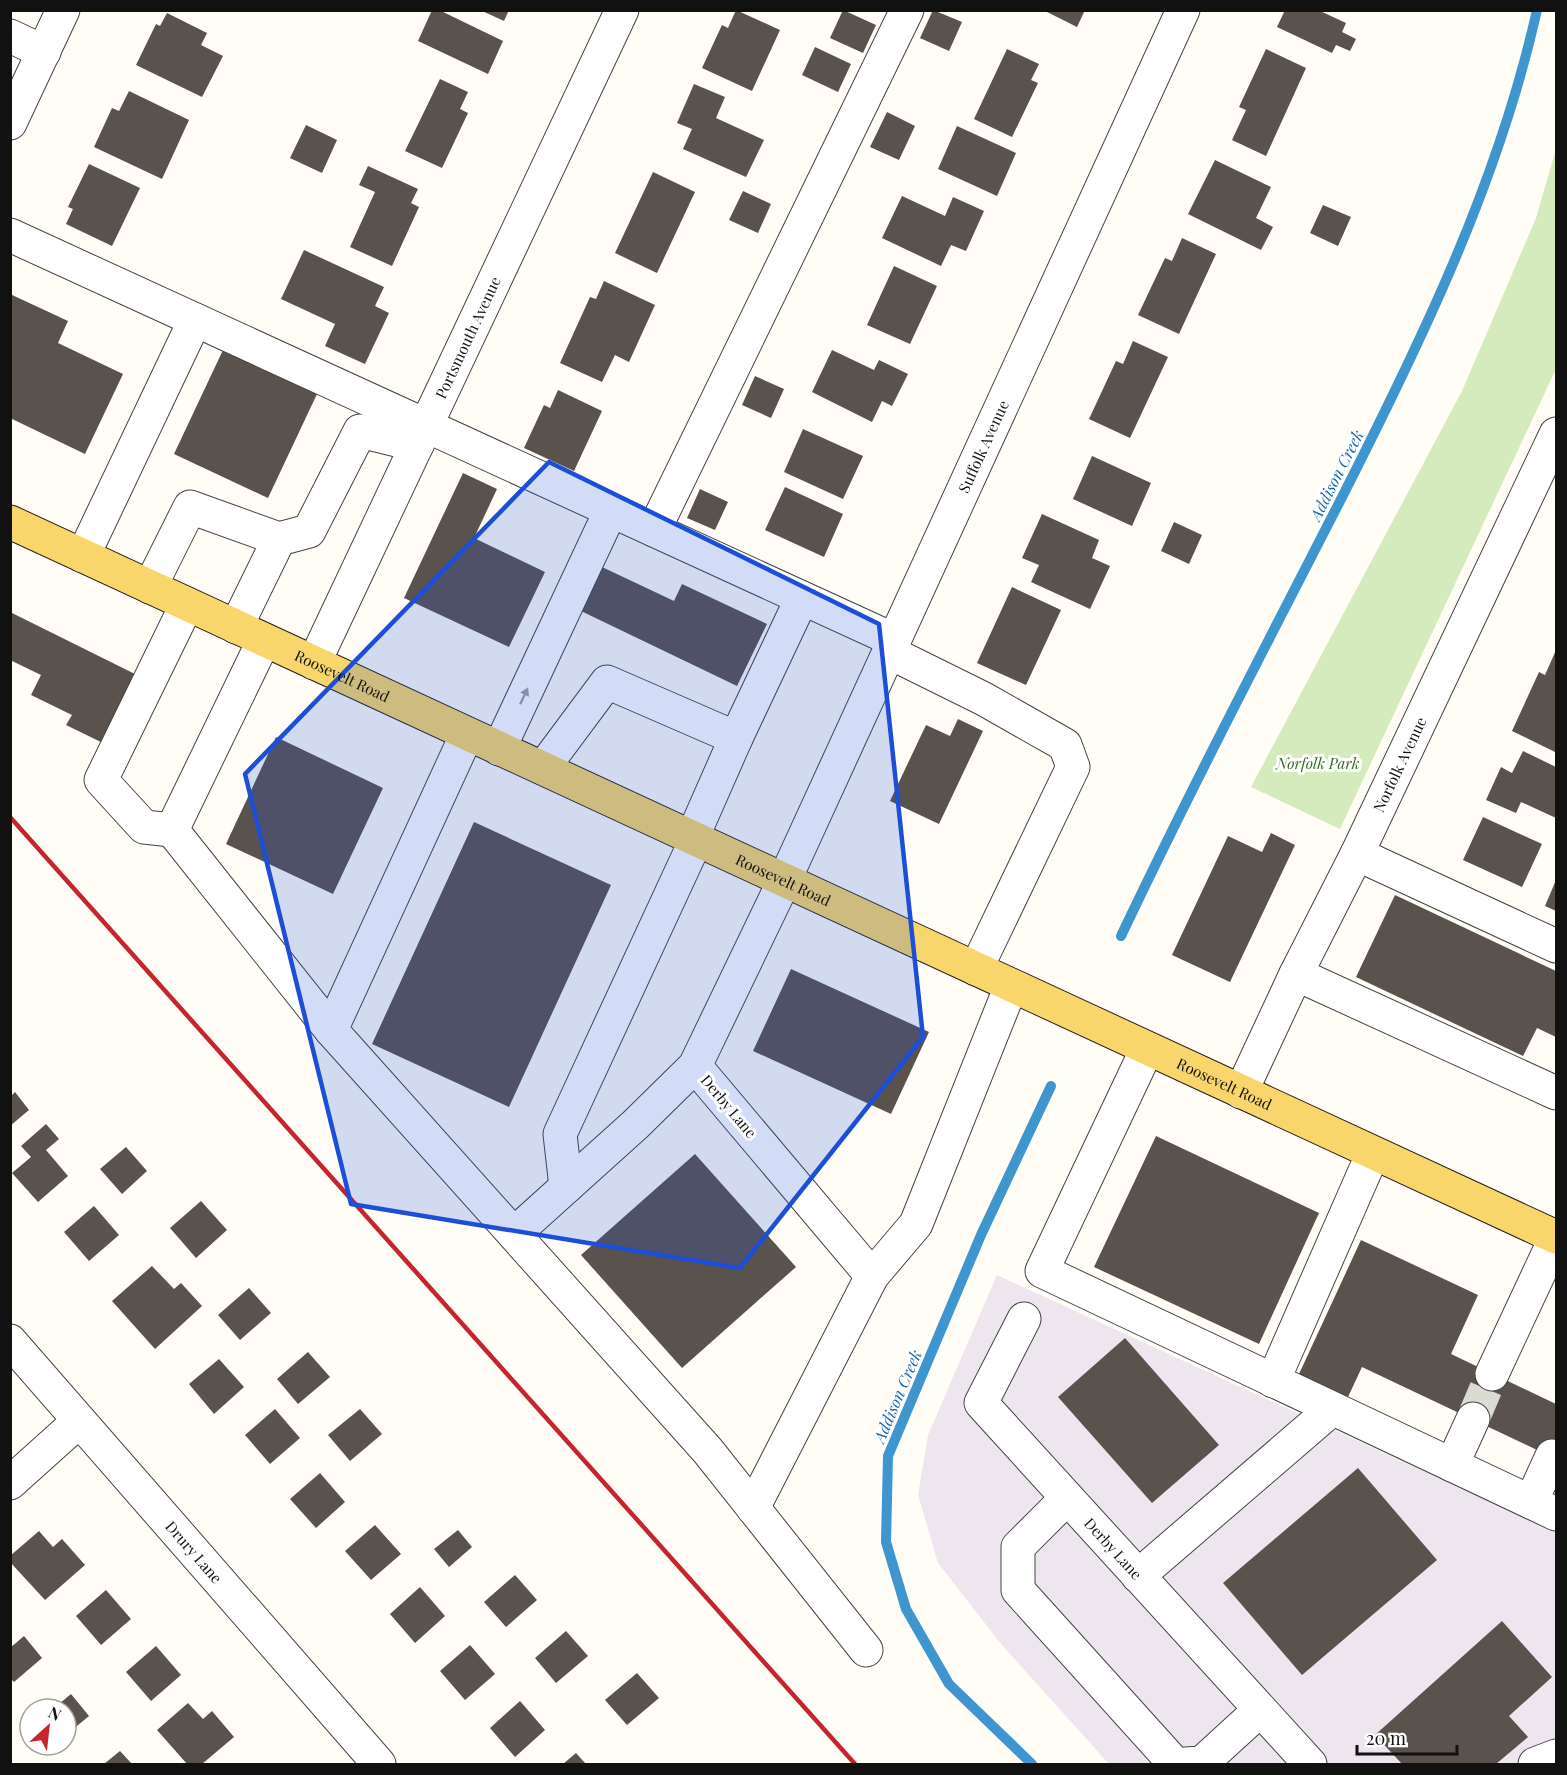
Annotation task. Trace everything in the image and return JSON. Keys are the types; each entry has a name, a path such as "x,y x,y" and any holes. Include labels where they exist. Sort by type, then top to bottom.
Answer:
{"main road":[{"name":"Roosevelt Road","path":"10,522 1556,1237"}],"street":[{"path":"10,123 63,10"},
{"name":"Portsmouth Avenue","path":"314,663 622,10"},
{"path":"654,530 907,10"},
{"name":"Suffolk Avenue","path":"784,881 1184,10"},
{"path":"10,36 44,52"},
{"path":"10,235 195,320 421,435 611,510 802,598 892,646 1065,745 1073,767 976,969"},
{"path":"83,556 195,320"},
{"path":"150,587 190,507 279,539 309,531 360,430 421,435"},
{"name":"Norfolk Avenue","path":"1240,1092 1296,974 1357,854 1557,434"},
{"path":"499,748 611,510"},
{"path":"172,830 250,633 279,539"},
{"path":"566,1187 560,1134 694,839 736,738 802,598"},
{"path":"187,604 101,780 144,827 172,830 331,1030 708,1451 866,1650"},
{"path":"543,768 607,682 736,738"},
{"path":"331,1030 468,734"},
{"path":"1357,854 1557,946"},
{"name":"Derby Lane","path":"784,881 695,1066 872,1276"},
{"path":"1296,974 1557,1093"},
{"path":"753,1508 872,1276 916,1224 1011,986"},
{"path":"1147,1049 1042,1271 1544,1508 1552,1456"},
{"path":"514,1234 695,1066"},
{"path":"1273,1382 1373,1154"},
{"path":"1492,1374 1556,1237"},
{"name":"Derby Lane","path":"1024,1319 981,1403 1310,1764"},
{"name":"Drury Lane","path":"10,1341 379,1764"},
{"path":"1138,1576 1332,1409"},
{"path":"1452,1465 1473,1419"},
{"path":"10,1483 79,1421"},
{"path":"1067,1498 1018,1547 1018,1590 1175,1764"},
{"path":"1185,1764 1202,1763 1260,1710"},
{"path":"1535,1764 1557,1756"}],"highlighted area":[{"path":"549,462 879,624 923,1037 740,1268 351,1204 245,774"}],"shaded area":[{"path":"997,1275 1556,1532 1556,1764 1109,1764 1001,1644 938,1563 918,1495 928,1435"}],"green space":[{"name":"Norfolk Park","path":"1556,149 1556,369 1340,829 1251,787 1462,391 1536,218"}],"building":[{"path":"432,10 439,10 503,41 488,74 418,41"},
{"path":"480,10 509,10 504,21"},
{"path":"736,10 780,30 752,91 702,68 722,25 728,28"},
{"path":"843,10 876,25 863,53 830,38"},
{"path":"933,10 962,22 949,51 920,38"},
{"path":"1043,10 1085,10 1077,27"},
{"path":"1285,10 1318,10 1346,23 1342,32 1356,39 1350,51 1336,45 1332,53 1277,27"},
{"path":"167,13 207,33 201,45 223,56 202,97 136,65 156,24 160,26"},
{"path":"815,47 851,64 838,92 802,75"},
{"path":"1007,49 1039,64 1031,80 1038,83 1012,137 974,119"},
{"path":"1266,49 1306,68 1266,156 1232,140 1246,110 1239,107"},
{"path":"440,79 468,92 460,109 468,113 442,168 405,151"},
{"path":"694,84 725,97 716,118 764,140 746,177 683,149 692,129 677,123"},
{"path":"129,91 189,120 162,179 94,147 112,108 119,111"},
{"path":"887,112 915,126 899,160 870,147"},
{"path":"306,125 337,140 322,173 290,158"},
{"path":"957,126 1016,153 997,196 938,169"},
{"path":"1215,160 1271,187 1256,218 1273,227 1261,250 1188,214"},
{"path":"89,164 140,188 112,246 66,224 73,209 68,207"},
{"path":"368,166 418,189 411,203 419,207 392,266 350,247 375,192 359,185"},
{"path":"653,172 695,192 657,273 615,253"},
{"path":"743,191 771,204 758,233 729,220"},
{"path":"902,196 945,216 953,197 984,211 966,251 951,245 941,266 882,238"},
{"path":"1323,205 1351,217 1338,246 1310,233"},
{"path":"1182,238 1216,254 1179,334 1138,315 1165,258 1172,261"},
{"path":"304,250 384,287 375,306 389,313 365,364 325,346 335,324 281,299"},
{"path":"894,266 937,286 910,344 867,325"},
{"path":"604,281 655,305 629,362 615,355 602,382 560,363 590,297 596,299"},
{"path":"10,294 68,321 58,343 123,374 85,454 10,418"},
{"path":"1133,341 1168,357 1130,438 1089,419 1116,361 1123,364"},
{"path":"223,350 317,394 268,498 174,454"},
{"path":"832,350 874,370 879,360 908,374 892,406 882,401 872,422 812,392"},
{"path":"755,376 784,389 771,418 742,405"},
{"path":"558,390 602,411 574,471 524,448 544,405 550,408"},
{"path":"803,429 863,456 843,499 784,472"},
{"path":"1092,456 1151,483 1132,526 1073,499"},
{"path":"463,473 497,489 474,538 545,572 509,647 404,598"},
{"path":"785,487 843,514 824,557 765,530"},
{"path":"700,489 728,502 715,530 687,518"},
{"path":"1042,514 1099,540 1092,558 1110,566 1090,609 1031,582 1039,565 1022,558"},
{"path":"1174,522 1202,535 1189,564 1161,551"},
{"path":"602,567 674,601 682,584 767,624 737,686 581,611"},
{"path":"1012,587 1061,610 1026,685 977,663"},
{"path":"10,612 141,677 107,745 66,725 72,715 31,695 41,675 10,660"},
{"path":"1556,650 1555,752 1512,731 1539,672 1545,675"},
{"path":"958,719 983,731 939,824 890,801 926,725 950,736"},
{"path":"276,737 383,788 333,894 226,844"},
{"path":"1523,751 1556,767 1556,818 1521,802 1516,813 1486,800 1501,767 1512,773"},
{"path":"1483,817 1542,844 1522,887 1463,860"},
{"path":"474,822 611,885 509,1107 372,1044"},
{"path":"1271,833 1295,845 1230,982 1172,955 1228,836 1262,852"},
{"path":"1556,880 1556,911 1545,906"},
{"path":"1395,895 1556,971 1556,1037 1537,1028 1523,1056 1356,977"},
{"path":"791,969 929,1032 891,1114 753,1051"},
{"path":"15,1092 29,1110 10,1126 10,1097"},
{"path":"46,1124 59,1139 46,1150 68,1176 38,1202 12,1173 31,1157 21,1146"},
{"path":"1156,1136 1319,1213 1259,1344 1094,1267"},
{"path":"126,1147 147,1171 122,1194 100,1169"},
{"path":"695,1154 796,1267 682,1368 581,1255"},
{"path":"201,1201 227,1230 196,1258 170,1228"},
{"path":"94,1206 119,1235 89,1261 64,1232"},
{"path":"1361,1240 1478,1295 1451,1354 1556,1404 1556,1459 1362,1367 1348,1397 1299,1374"},
{"path":"152,1266 174,1289 181,1283 202,1306 155,1349 112,1301"},
{"path":"249,1288 271,1313 240,1340 218,1315"},
{"path":"1125,1338 1219,1445 1152,1503 1058,1397"},
{"path":"308,1352 330,1377 298,1404 277,1379"},
{"path":"219,1359 244,1387 214,1414 189,1384"},
{"path":"275,1409 300,1438 270,1464 245,1435"},
{"path":"360,1409 382,1434 350,1461 328,1435"},
{"path":"1358,1468 1437,1560 1302,1675 1223,1583"},
{"path":"320,1473 345,1502 316,1528 290,1499"},
{"path":"375,1525 401,1554 371,1580 345,1551"},
{"path":"458,1530 472,1547 449,1567 434,1549"},
{"path":"39,1531 53,1547 62,1539 85,1565 45,1600 10,1562 10,1556"},
{"path":"515,1575 537,1600 506,1627 484,1602"},
{"path":"420,1587 445,1616 415,1643 390,1614"},
{"path":"106,1590 131,1619 101,1645 76,1616"},
{"path":"1502,1621 1552,1677 1509,1716 1528,1737 1496,1764 1402,1764 1375,1735"},
{"path":"566,1631 588,1656 556,1683 535,1658"},
{"path":"24,1636 42,1658 14,1682 10,1678 10,1648"},
{"path":"470,1645 495,1674 465,1700 440,1671"},
{"path":"156,1646 181,1675 151,1701 126,1672"},
{"path":"637,1673 659,1698 627,1725 605,1700"},
{"path":"520,1701 545,1730 515,1757 490,1728"},
{"path":"78,1703 89,1716 78,1725"},
{"path":"188,1703 203,1719 212,1711 234,1737 202,1764 187,1764 157,1730"},
{"path":"120,1751 132,1764 104,1764"},
{"path":"576,1753 586,1764 563,1764"}],"waterway":[{"name":"Addison Creek","path":"1121,936 1426,326 1478,202 1501,139 1521,75 1537,10"},
{"name":"Addison Creek","path":"1032,1764 949,1684 906,1609 886,1542 888,1456 981,1235 1051,1086"}],"tunnel":[{"path":"1473,1419 1492,1374"}],"railway":[{"path":"10,817 855,1764"}]}
